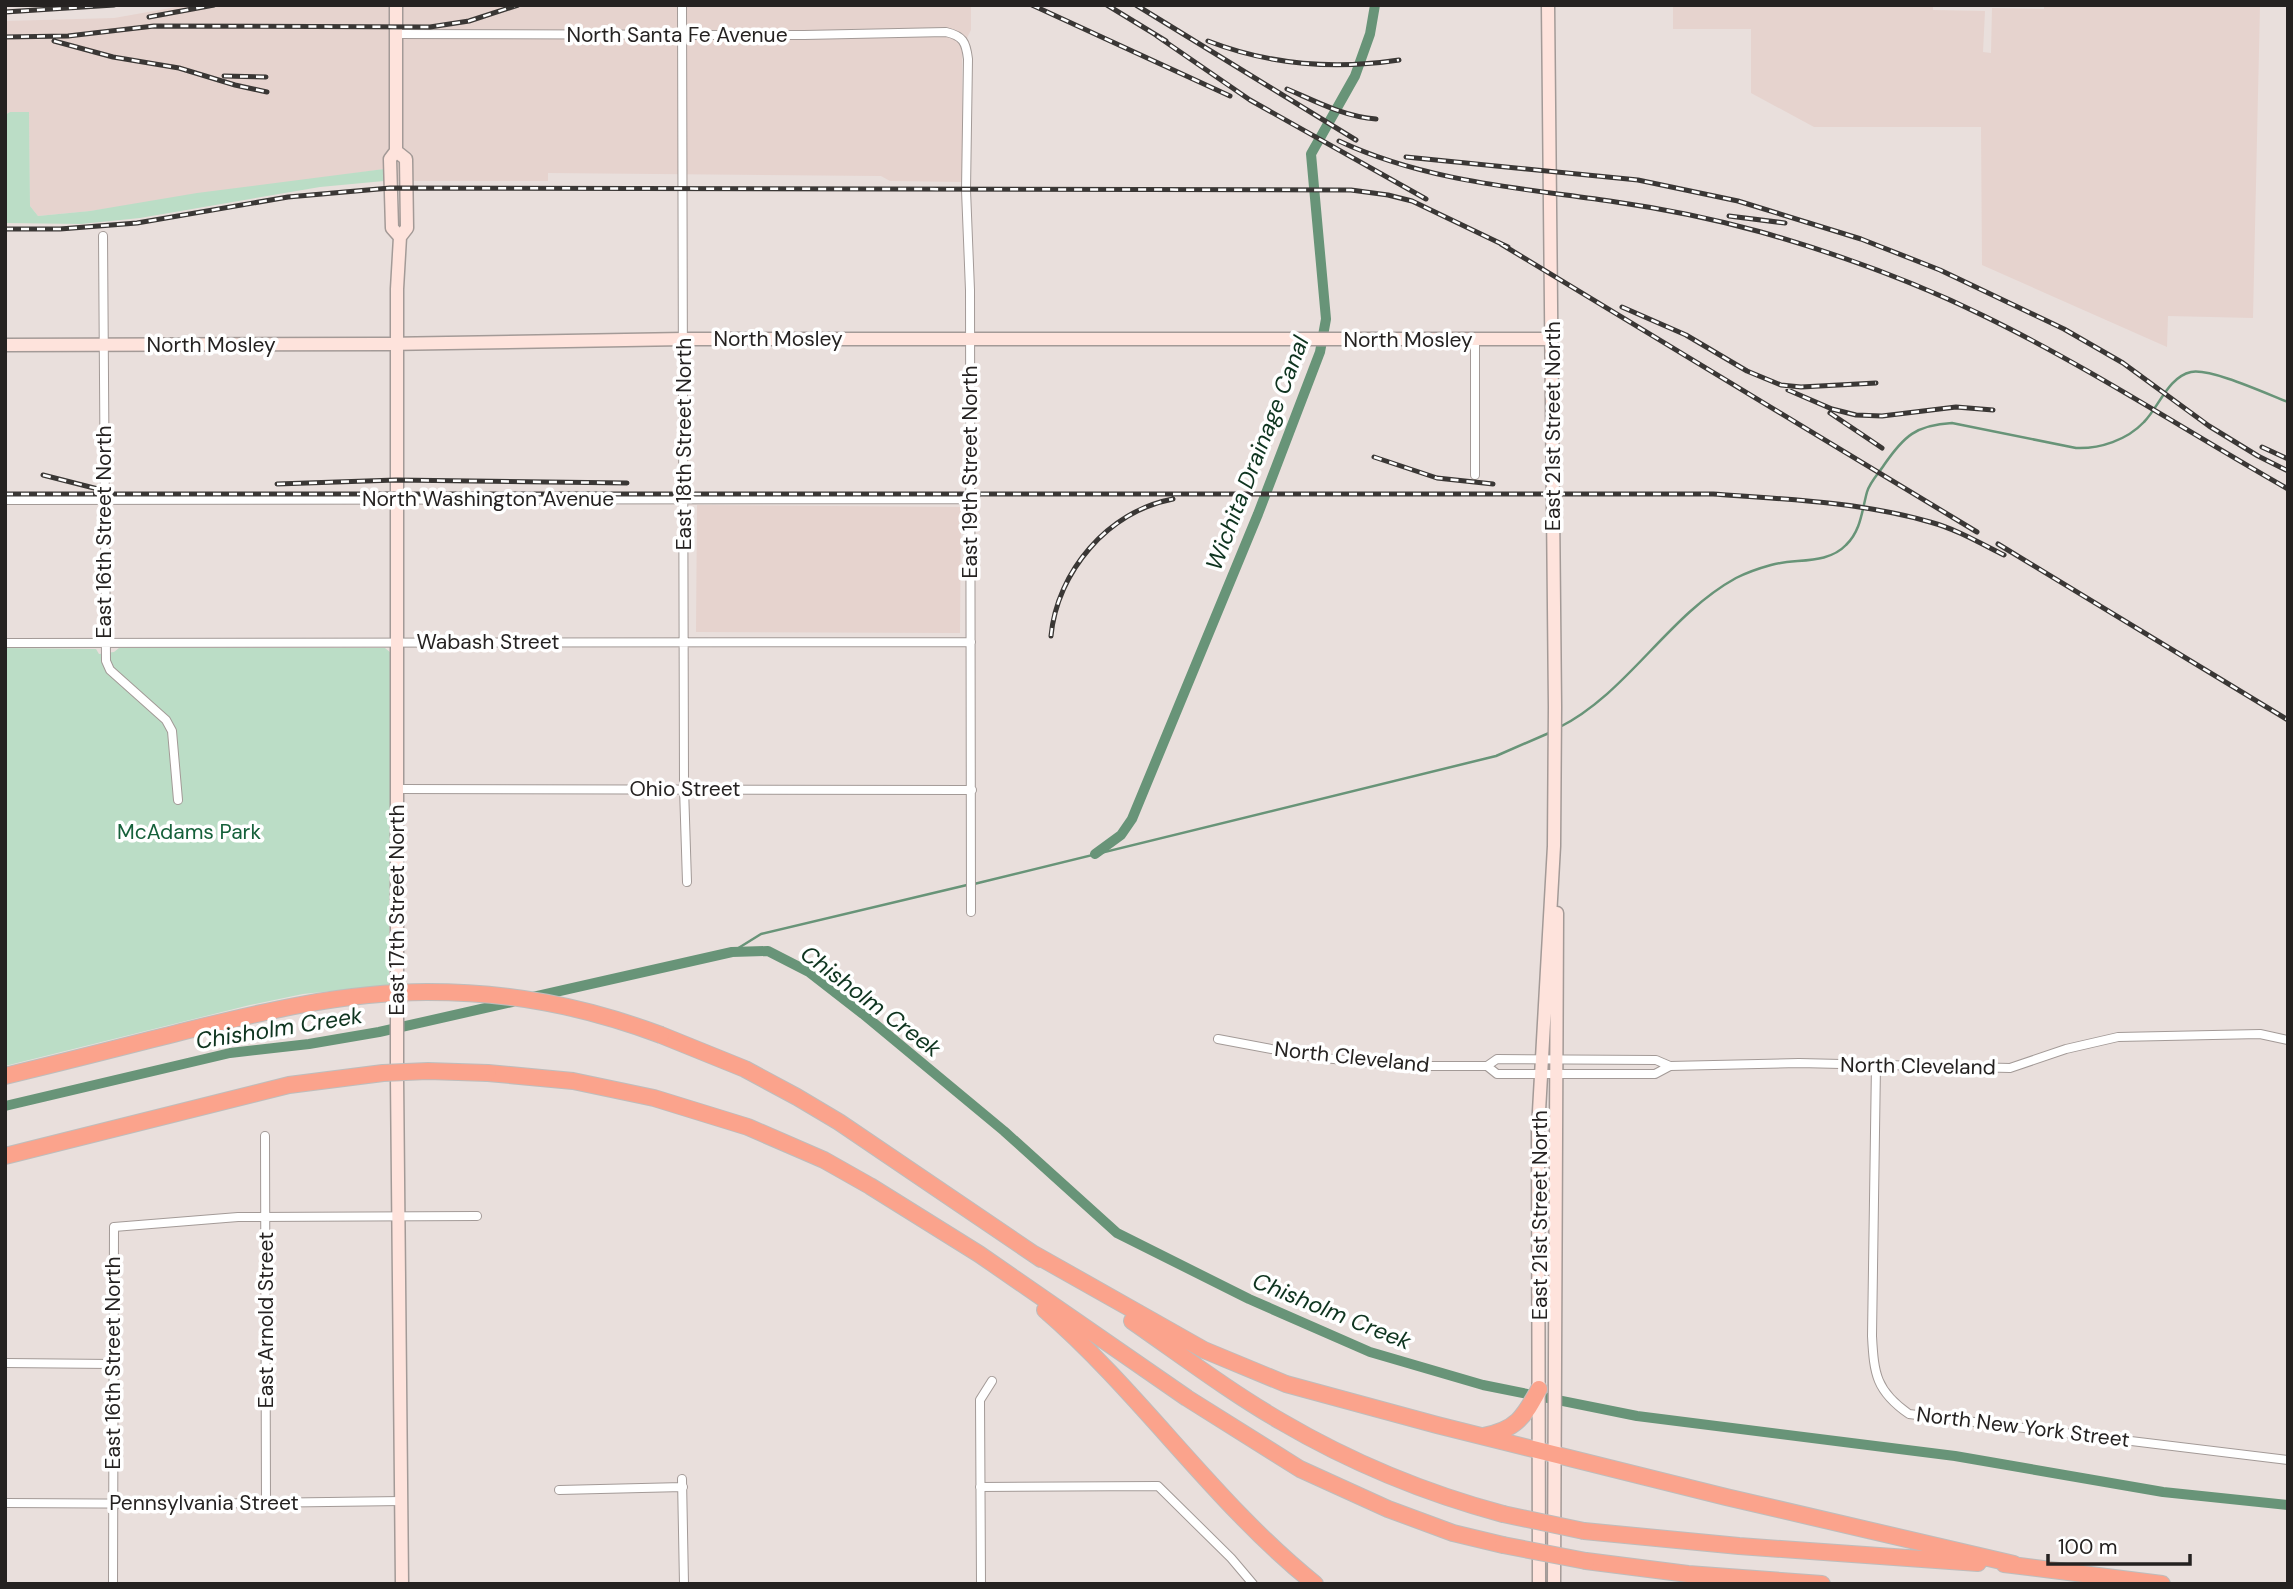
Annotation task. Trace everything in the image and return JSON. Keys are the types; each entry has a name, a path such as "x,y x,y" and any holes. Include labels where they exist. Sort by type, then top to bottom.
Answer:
{"highway":[{"path":"5,1076 244,1016 295,1006 425,992 509,997 562,1004 610,1016 661,1035 745,1069 797,1097 839,1122 1280,1422 1333,1450 1408,1484 1449,1499 1503,1514 1584,1531 1793,1550 2014,1564 2161,1584"},
{"path":"5,1156 289,1086 383,1073 488,1073 573,1081 613,1088 748,1127 824,1160 979,1254 1187,1398 1300,1469 1388,1509 1453,1533 1586,1561 1689,1574 1822,1584"},
{"path":"979,1254 1081,1341 1251,1526 1315,1584"},
{"path":"1034,1254 1204,1350 1286,1384 1538,1451 2014,1564"},
{"path":"1481,1436 1505,1430 1520,1420 1538,1389"}],"street":[{"name":"East 17th Street North","path":"396,5 396,151 390,159 392,228 400,237 397,289 397,789 402,1584"},
{"name":"East 18th Street North","path":"682,5 684,788 687,882"},
{"name":"East 21st Street North","path":"1548,5 1554,846 1558,926 1554,1584"},
{"name":"North Santa Fe Avenue","path":"395,34 804,36 946,32 958,35"},
{"name":"East 19th Street North","path":"958,35 966,42 968,59 966,190 970,341 971,912"},
{"name":"East 16th Street North","path":"103,236 106,661 110,670 166,720 172,731 178,800"},
{"name":"North Mosley","path":"5,345 397,344 684,339 1552,339"},
{"path":"1475,339 1475,475"},
{"name":"North Washington Avenue","path":"5,500 970,499"},
{"name":"Wabash Street","path":"5,643 971,642"},
{"name":"Ohio Street","path":"397,789 972,790"},
{"name":"East 21st Street North","path":"1539,1584 1538,1129 1554,846"},
{"name":"North Cleveland","path":"1218,1039 1314,1058 1403,1066 1487,1066 1497,1059 1556,1059 1656,1060 1670,1066 1799,1063 2010,1068 2066,1049 2118,1037 2260,1034 2288,1040"},
{"name":"North New York Street","path":"1876,1065 1872,1336 1874,1373 1896,1404 1909,1414 2288,1460"},
{"name":"North Cleveland","path":"1487,1066 1497,1074 1656,1074 1670,1066"},
{"name":"East Arnold Street","path":"265,1136 266,1503"},
{"path":"265,1217 477,1216"},
{"name":"East 16th Street North","path":"113,1584 114,1227 265,1217"},
{"path":"5,1363 112,1364"},
{"path":"981,1584 980,1400 992,1381"},
{"path":"559,1490 682,1483 684,1584"},
{"path":"980,1486 1158,1486 1231,1558 1253,1584"},
{"name":"Pennsylvania Street","path":"5,1503 402,1501"}],"shaded area":[{"path":"188,5 971,5 971,30 962,48 962,182 890,181 881,176 548,173 548,181 384,181 384,169 38,216 30,206 29,112 10,112 5,115 5,21 114,18"},
{"path":"1673,5 1933,5 1933,10 1985,11 1983,52 1991,53 1992,8 2044,9 2044,5 2260,5 2253,318 2168,316 2167,347 1982,265 1981,127 1814,127 1751,93 1751,29 1673,29"},
{"path":"697,505 961,507 960,633 696,632"}],"green space":[{"path":"10,112 29,112 30,206 38,216 384,169 384,181 320,187 140,218 81,224 5,223 5,115"},
{"name":"McAdams Park","path":"5,648 96,649 99,654 114,652 119,648 385,648 391,653 389,985 303,994 250,1005 5,1066"}],"waterway":[{"name":"Wichita Drainage Canal","path":"1095,854 1121,835 1132,819 1258,514 1320,352 1326,319 1311,154 1355,76 1370,34 1375,5"},
{"path":"1558,728 1606,695 1689,613 1736,578 1771,565 1830,556 1846,545 1858,527 1872,481 1898,446 1920,430 1952,423 2076,448 2104,445 2130,434 2149,416 2170,386 2191,372 2225,378 2288,402"},
{"path":"974,884 1496,756 1549,733"},
{"path":"732,952 761,934 967,885"},
{"name":"Chisholm Creek","path":"533,997 732,952 768,951 809,972 863,1014 1004,1131 1117,1233 1249,1299 1370,1352 1483,1385 1637,1416 1955,1456 2163,1492 2288,1505"},
{"name":"Chisholm Creek","path":"5,1106 230,1053 309,1044 379,1032 512,1002"}],"railway":[{"path":"5,12 114,5"},
{"path":"149,17 214,5"},
{"path":"5,37 68,36 154,26 430,27 469,21 518,5"},
{"path":"1032,5 1230,96"},
{"path":"1107,5 1166,41"},
{"path":"1136,5 1356,140"},
{"path":"1157,36 1250,100 1426,199"},
{"path":"54,41 113,57 179,68 267,92"},
{"path":"1208,41 1255,56 1302,63 1350,65 1399,60"},
{"path":"224,76 266,77"},
{"path":"1287,89 1342,112 1376,119"},
{"path":"1339,141 1372,155 1441,175 1653,208 1725,223 1790,240 1875,269 1957,303 2023,335 2288,489"},
{"path":"1406,157 1638,180 1738,201 1861,239 1940,270 2064,329 2123,363 2209,426 2288,471"},
{"path":"5,229 60,229 137,223 288,197 390,188 1351,190 1412,201 1508,247"},
{"path":"1729,216 1785,223"},
{"path":"1501,244 1977,532"},
{"path":"1622,307 1686,335 1747,371 1781,385 1801,387 1876,383"},
{"path":"1788,390 1832,409 1856,415 1882,416 1956,407 1993,410"},
{"path":"1830,413 1882,448"},
{"path":"2262,447 2288,459"},
{"path":"1374,457 1437,478 1493,484"},
{"path":"43,475 98,489"},
{"path":"277,484 396,480 627,483"},
{"path":"5,494 1713,494 1823,502 1904,515 1949,528 2004,555"},
{"path":"1051,636 1063,589 1090,548 1127,516 1173,499"},
{"path":"1998,544 2288,720"}]}
